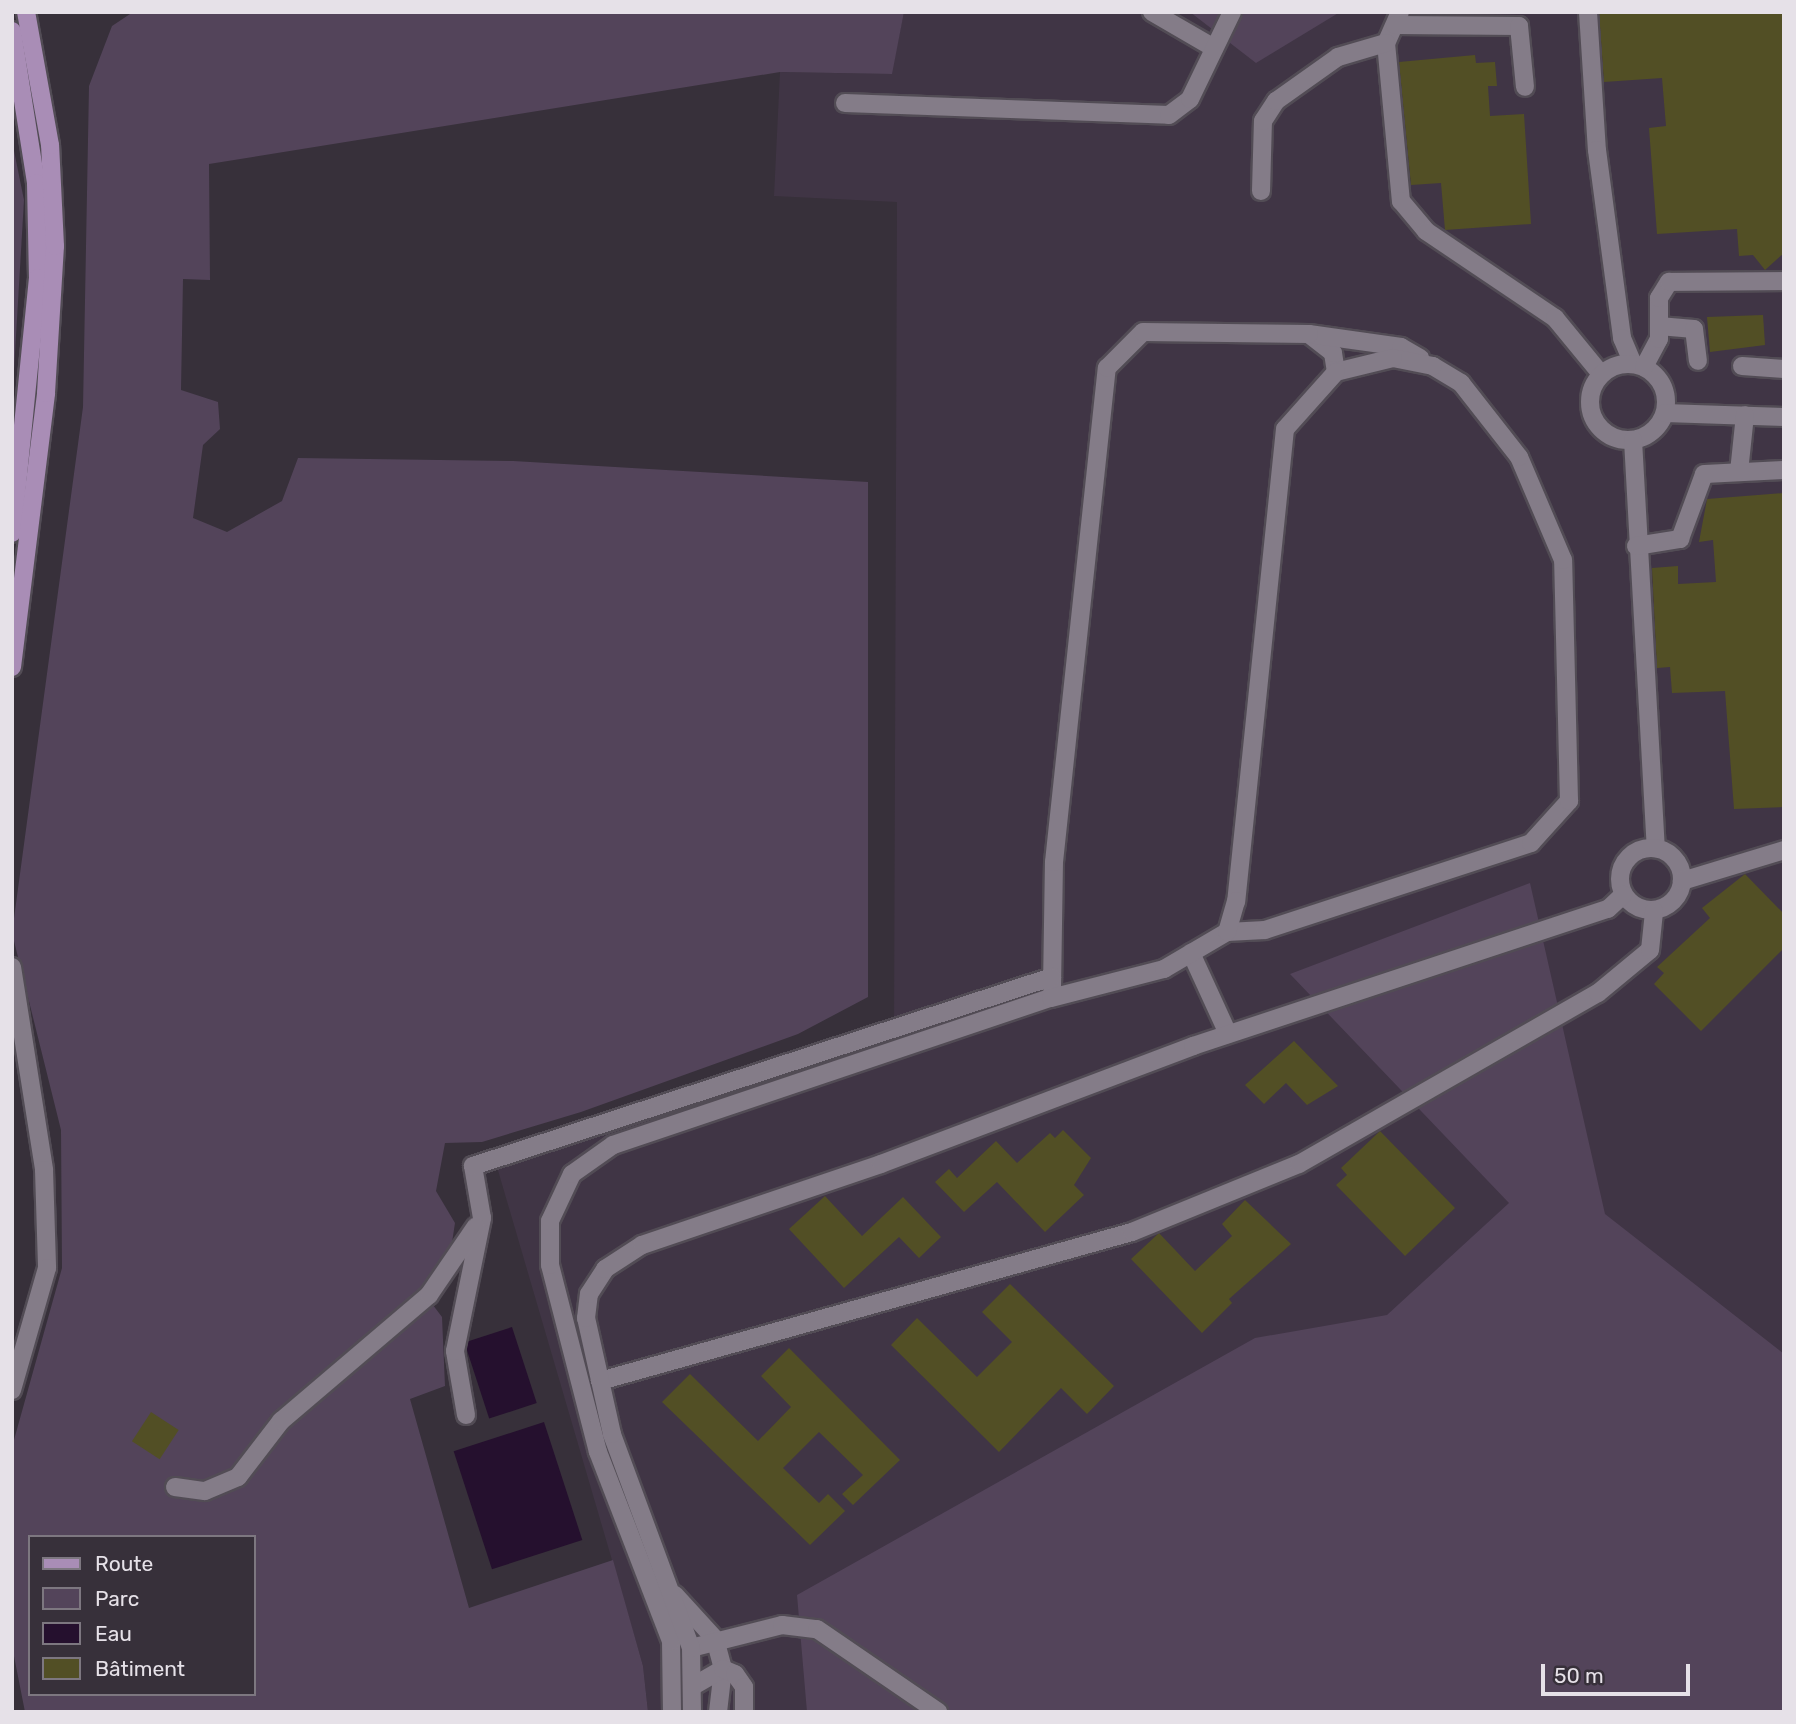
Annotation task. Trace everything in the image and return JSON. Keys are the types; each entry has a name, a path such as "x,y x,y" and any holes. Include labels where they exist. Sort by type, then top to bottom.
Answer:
{"main road":[{"path":"12,667 46,393 55,246 50,145 26,12"},
{"path":"12,31 36,183 38,278 12,533"}],"street":[{"path":"1152,12 1214,48"},
{"path":"845,103 1169,115 1190,99 1231,12"},
{"path":"1588,12 1597,150 1622,338 1638,365 1665,391 1665,412 1653,431 1633,440 1610,436 1593,418 1590,394 1601,373"},
{"path":"1525,87 1519,26 1398,18 1386,43 1401,201 1410,216 1555,318 1601,373"},
{"path":"1261,191 1263,121 1276,101 1338,57 1386,43"},
{"path":"1601,373 1638,365 1659,326 1659,298 1669,282 1784,281"},
{"path":"1659,326 1694,329 1698,361"},
{"path":"672,1712 671,1641 598,1452 550,1265 550,1221 572,1174 613,1145 1051,998 1164,969 1227,932 1265,930 1531,843 1569,801 1563,561 1519,457 1461,383 1401,347 1310,334 1143,332 1107,368 1054,862 1051,998"},
{"path":"1310,334 1333,353 1336,372"},
{"path":"1227,932 1236,901 1285,429 1336,372 1393,358 1433,366"},
{"path":"1742,366 1784,369"},
{"path":"1665,412 1784,417"},
{"path":"1740,472 1745,415"},
{"path":"1633,440 1636,546 1656,848"},
{"path":"1636,546 1680,539 1704,474 1784,470"},
{"path":"1656,848 1678,863 1682,881 1676,898 1654,911 1636,907 1623,895 1622,865 1636,851 1656,848"},
{"path":"1682,881 1784,850"},
{"path":"692,1712 695,1685 691,1648 673,1593 612,1434 586,1318 589,1294 605,1269 642,1245 1228,1034 1608,909 1623,895"},
{"path":"600,1381 1132,1232 1299,1164 1598,993 1650,950 1654,911"},
{"path":"1191,953 1228,1034"},
{"path":"12,967 44,1170 47,1268 12,1390"},
{"path":"466,1415 455,1351 482,1218 473,1166 1052,978"},
{"path":"175,1487 205,1491 238,1477 281,1421 429,1295 482,1218"},
{"path":"673,1593 715,1639 723,1669 718,1712"},
{"path":"691,1648 715,1639 782,1625 817,1629 938,1712"},
{"path":"695,1685 723,1669"},
{"path":"723,1669 744,1687 744,1712"}],"shaded area":[{"path":"904,12 1784,12 1784,1712 648,1712 643,1666 497,1167 894,1035 897,202 774,196 780,72 891,74"}],"green space":[{"path":"133,12 904,12 892,74 780,72 209,164 210,280 183,279 181,390 218,402 220,429 203,445 193,518 227,532 282,501 298,458 513,461 868,482 868,997 798,1034 581,1112 482,1142 445,1143 436,1191 455,1223 451,1249 420,1288 442,1317 445,1386 410,1399 469,1608 613,1560 643,1666 648,1712 25,1712 12,1646 12,1447 62,1268 61,1130 12,933 83,407 89,86 112,26"},
{"path":"1190,12 1340,12 1256,63"},
{"path":"12,141 24,200 12,404"},
{"path":"1530,883 1605,1214 1784,1354 1784,1712 807,1712 797,1595 1255,1338 1387,1315 1509,1203 1290,974"}],"water":[{"path":"512,1327 537,1403 489,1419 464,1342"},
{"path":"544,1422 582,1540 492,1569 454,1451"}],"building":[{"path":"1599,12 1784,12 1784,253 1765,270 1753,255 1739,256 1737,229 1657,234 1649,128 1666,126 1662,78 1604,82"},
{"path":"1475,55 1476,63 1495,62 1497,86 1488,86 1490,116 1524,114 1531,224 1445,230 1441,183 1411,185 1399,62"},
{"path":"1763,315 1765,345 1710,352 1707,317"},
{"path":"1784,493 1784,807 1734,809 1725,691 1672,693 1670,667 1657,668 1652,568 1678,566 1678,584 1716,582 1713,540 1699,542 1707,499"},
{"path":"1745,874 1784,914 1784,948 1701,1031 1654,984 1664,973 1657,967 1710,918 1702,908"},
{"path":"1294,1041 1338,1086 1307,1105 1286,1083 1264,1104 1245,1085"},
{"path":"1063,1130 1091,1158 1074,1185 1084,1195 1045,1232 997,1182 964,1212 935,1182 949,1169 957,1178 996,1141 1017,1163 1050,1133 1055,1138"},
{"path":"1380,1131 1455,1208 1405,1256 1336,1185 1347,1175 1341,1168"},
{"path":"825,1196 862,1236 903,1197 941,1237 919,1258 899,1237 844,1288 789,1229"},
{"path":"1245,1200 1291,1244 1229,1299 1232,1303 1202,1333 1131,1259 1159,1233 1195,1271 1232,1236 1222,1224"},
{"path":"1010,1284 1114,1386 1087,1414 1061,1388 999,1452 891,1345 917,1318 977,1377 1012,1342 982,1312"},
{"path":"789,1348 900,1460 853,1505 842,1494 863,1475 819,1432 783,1468 819,1503 828,1494 845,1511 810,1545 662,1402 690,1374 758,1441 791,1407 761,1376"},
{"path":"151,1412 179,1430 160,1459 132,1441"}]}
